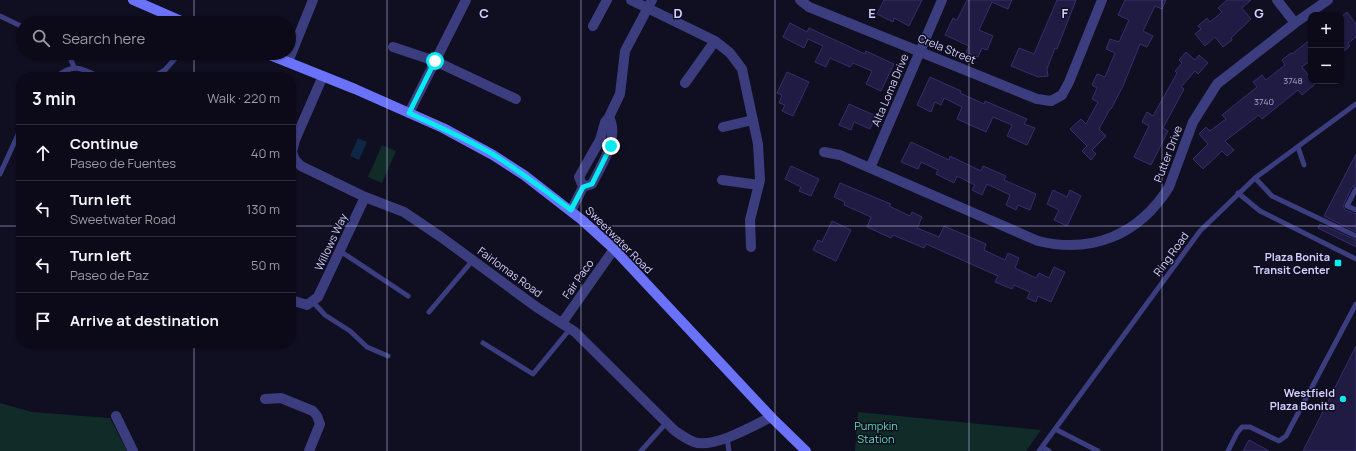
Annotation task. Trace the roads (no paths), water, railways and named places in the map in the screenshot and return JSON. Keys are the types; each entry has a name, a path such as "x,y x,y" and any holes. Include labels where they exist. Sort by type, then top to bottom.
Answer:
{"main road":[{"path":"132,0 170,16"},
{"name":"Sweetwater Road","path":"283,60 443,128 492,154 524,175 571,210 614,249 771,417 806,451"}],"street":[{"path":"296,42 313,0"},
{"path":"409,113 466,0"},
{"path":"593,26 607,0"},
{"path":"631,0 650,4 715,41 730,53 742,69 758,144 760,180 750,220 750,247"},
{"name":"Crela Street","path":"800,0 809,7 1037,99 1051,101 1062,95 1069,82 1102,0"},
{"name":"Alta Loma Drive","path":"870,168 942,0"},
{"path":"1277,0 1295,23"},
{"name":"Putter Drive","path":"824,152 840,155 1038,241 1050,244 1074,246 1111,238 1122,233 1141,220 1163,196 1169,187 1193,122 1217,84 1295,23 1328,0"},
{"path":"571,210 583,187 592,184 611,146 612,123 609,117 620,94 625,52 650,4"},
{"path":"685,83 715,41"},
{"path":"393,47 435,61 516,100"},
{"name":"Fairlomas Road","path":"296,138 323,76"},
{"path":"723,127 753,120"},
{"name":"Fairlomas Road","path":"296,162 365,197 404,212 473,260 535,306 566,326 583,340 675,431 694,443 703,443 727,438 771,417"},
{"path":"722,180 758,185"},
{"name":"Willows Way","path":"315,299 340,251 365,197"},
{"name":"Fair Paco","path":"566,326 614,249"},
{"path":"296,302 307,305 315,299"},
{"path":"264,399 281,398 313,411 318,416 320,424 309,451"},
{"path":"116,416 133,451"}],"lane":[{"path":"0,16 16,24"},
{"path":"71,60 74,67"},
{"path":"162,72 174,60"},
{"path":"63,72 74,67 89,72"},
{"name":"Ring Road","path":"1040,449 1200,231 1255,178 1356,104"},
{"path":"0,174 16,139"},
{"path":"1298,147 1304,165"},
{"path":"1255,178 1272,196 1356,236"},
{"path":"1356,189 1348,206 1356,210"},
{"path":"1238,193 1260,211 1356,259"},
{"path":"340,251 408,296"},
{"path":"429,312 473,260"},
{"path":"315,299 325,315 350,331 367,347 388,356"},
{"path":"1228,451 1237,433 1242,427 1250,427 1279,441 1286,436 1356,304"},
{"path":"483,343 533,374 566,326"},
{"path":"640,451 667,422"},
{"path":"1055,429 1098,451"},
{"path":"727,438 729,451"},
{"path":"1040,449 1048,451"}],"water":[{"path":"358,138 367,142 359,160 350,156"}],"place":[{"name":"Plaza Bonita Transit Center","path":"1338,263"},
{"name":"Westfield Plaza Bonita","path":"1343,399"}],"park label":[{"name":"Pumpkin Station","path":"876,432"}]}
